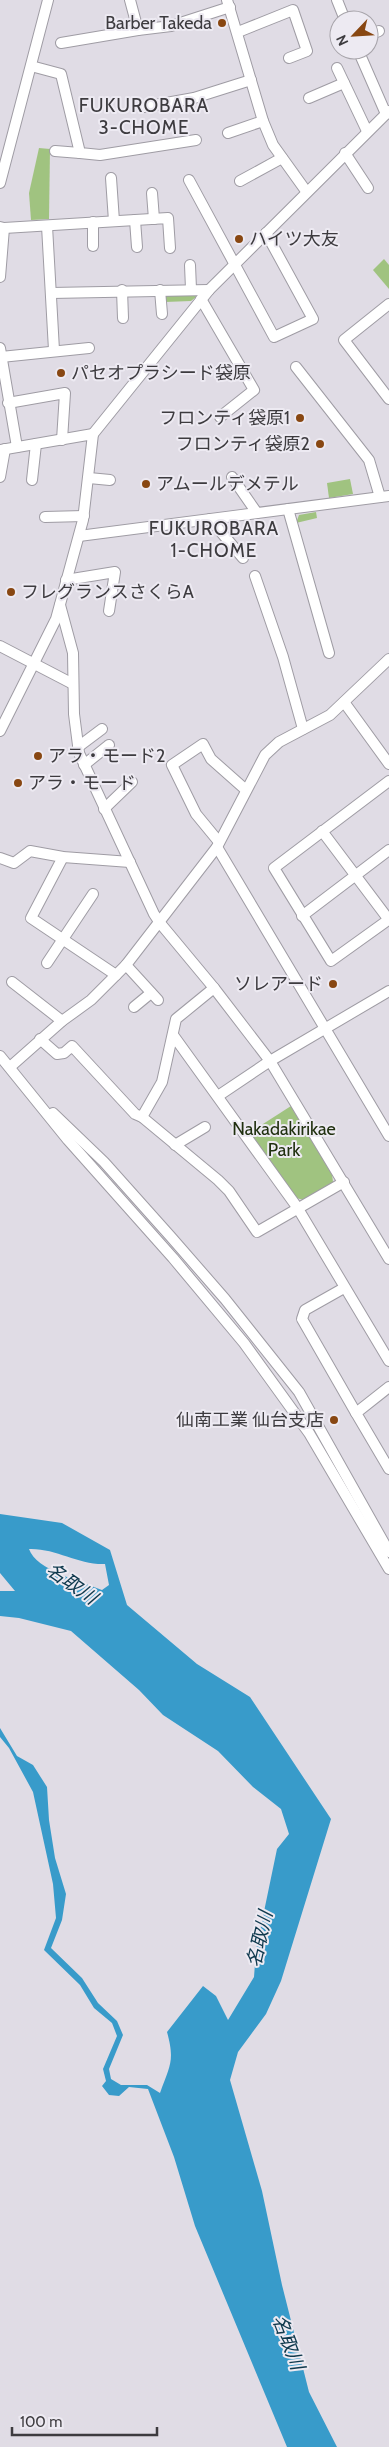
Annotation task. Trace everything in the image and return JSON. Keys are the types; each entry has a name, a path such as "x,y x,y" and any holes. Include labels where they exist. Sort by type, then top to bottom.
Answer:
{"street":[{"path":"0,182 3,159 31,66 48,0"},
{"path":"130,0 138,30"},
{"path":"61,43 171,26 228,4 238,32 263,121 282,158 306,191"},
{"path":"238,32 293,10 307,52 289,58"},
{"path":"0,731 56,619 84,516 93,434 209,290 306,191 388,113 363,60"},
{"path":"31,66 61,74 80,153"},
{"path":"337,68 367,132"},
{"path":"144,108 194,98 251,80"},
{"path":"309,98 344,83"},
{"path":"228,133 263,121"},
{"path":"55,151 100,154 196,140"},
{"path":"345,153 368,188"},
{"path":"240,181 282,158"},
{"path":"111,178 114,222"},
{"path":"189,180 274,337 313,319 266,233"},
{"path":"152,193 154,219"},
{"path":"0,277 2,228 168,218 170,248"},
{"path":"135,220 137,247"},
{"path":"92,222 93,246"},
{"path":"47,226 54,350"},
{"path":"190,265 191,288"},
{"path":"51,293 191,288 209,290"},
{"path":"122,290 123,318"},
{"path":"160,290 162,314"},
{"path":"201,299 254,390 220,417"},
{"path":"389,304 344,340 389,398"},
{"path":"17,447 8,403 3,393 0,353 89,348"},
{"path":"79,536 385,496 369,460 296,367"},
{"path":"8,403 65,394 62,440"},
{"path":"0,477 3,450 93,434"},
{"path":"32,480 36,444"},
{"path":"232,477 257,513"},
{"path":"89,478 110,480"},
{"path":"288,509 329,653"},
{"path":"45,517 84,516"},
{"path":"210,519 243,558"},
{"path":"66,580 115,572 108,611"},
{"path":"255,576 283,657 303,729"},
{"path":"60,605 73,653 73,684 78,747 104,809 160,923 214,988 270,1062 389,1259"},
{"path":"0,646 35,662 73,684"},
{"path":"10,1067 40,1039 91,1000 126,964 160,923 218,845 265,755 279,742 330,715 389,659"},
{"path":"344,702 389,764"},
{"path":"78,747 102,729"},
{"path":"246,790 211,759 203,744 172,765 196,814 218,845 389,1136"},
{"path":"84,765 109,745"},
{"path":"322,831 389,920 330,962 274,868 322,831 389,781"},
{"path":"104,809 132,782"},
{"path":"302,916 389,850"},
{"path":"0,858 14,863 30,851 63,857 130,862"},
{"path":"63,857 31,918 116,975"},
{"path":"47,963 61,939 93,894"},
{"path":"126,964 154,996 134,1007"},
{"path":"12,982 62,1021"},
{"path":"142,1117 162,1082 176,1019 214,988"},
{"path":"218,1096 270,1062 388,994"},
{"path":"173,1035 297,1207 389,1361"},
{"path":"40,1039 57,1054 64,1053 72,1046 135,1114 142,1117 176,1145 229,1192 257,1232 297,1207 344,1182"},
{"path":"0,1056 28,1091 174,1258 244,1343 309,1433 389,1569"},
{"path":"28,1091 104,1162 225,1299 270,1354 299,1392 389,1552"},
{"path":"176,1145 204,1128"},
{"path":"344,1288 305,1310 302,1319 389,1469"},
{"path":"356,1413 389,1387"}],"green space":[{"path":"39,148 50,149 49,219 31,220 29,193"},
{"path":"384,259 389,265 389,289 373,270"},
{"path":"194,293 196,297 191,301 165,302 164,295"},
{"path":"350,479 353,494 329,498 327,483"},
{"path":"316,512 317,518 296,523 299,515"},
{"name":"Nakadakirikae Park","path":"291,1106 332,1174 333,1182 304,1200 296,1198 249,1133"}],"water":[{"name":"名取川","path":"0,1514 62,1523 110,1550 127,1605 197,1664 250,1697 331,1819 281,1981 266,2014 238,2052 230,2080 262,2191 282,2285 309,2392 337,2447 287,2447 195,2226 174,2157 148,2089 129,2087 119,2096 109,2095 102,2086 106,2081 103,2069 117,2036 112,2023 94,2008 80,1985 44,1950 56,1918 53,1884 33,1792 9,1748 0,1737 0,1728 17,1756 33,1765 47,1787 49,1820 55,1858 66,1894 62,1920 51,1948 82,1978 98,2003 117,2021 123,2035 109,2069 111,2079 121,2085 147,2085 160,2093 169,2069 171,2057 167,2032 203,1986 216,1996 228,2020 254,1977 256,1950 277,1849 289,1834 281,1809 253,1787 218,1751 163,1715 139,1690 71,1631 19,1618 0,1616 0,1591 15,1591 0,1573","holes":["29,1549 39,1549 86,1562 105,1564 109,1585 102,1590 50,1569 33,1556"]}],"place":[{"name":"Barber Takeda","path":"222,23"},
{"name":"ハイツ大友","path":"239,239"},
{"name":"パセオプラシード袋原","path":"61,373"},
{"name":"フロンティ袋原1","path":"300,418"},
{"name":"フロンティ袋原2","path":"320,444"},
{"name":"アムールデメテル","path":"146,484"},
{"name":"フレグランスさくらA","path":"11,592"},
{"name":"アラ・モード2","path":"38,756"},
{"name":"アラ・モード","path":"18,783"},
{"name":"ソレアード","path":"333,984"},
{"name":"仙南工業 仙台支店","path":"334,1420"}],"district":[{"name":"FUKUROBARA 3-CHOME","path":"144,116"},
{"name":"FUKUROBARA 1-CHOME","path":"214,539"}]}
